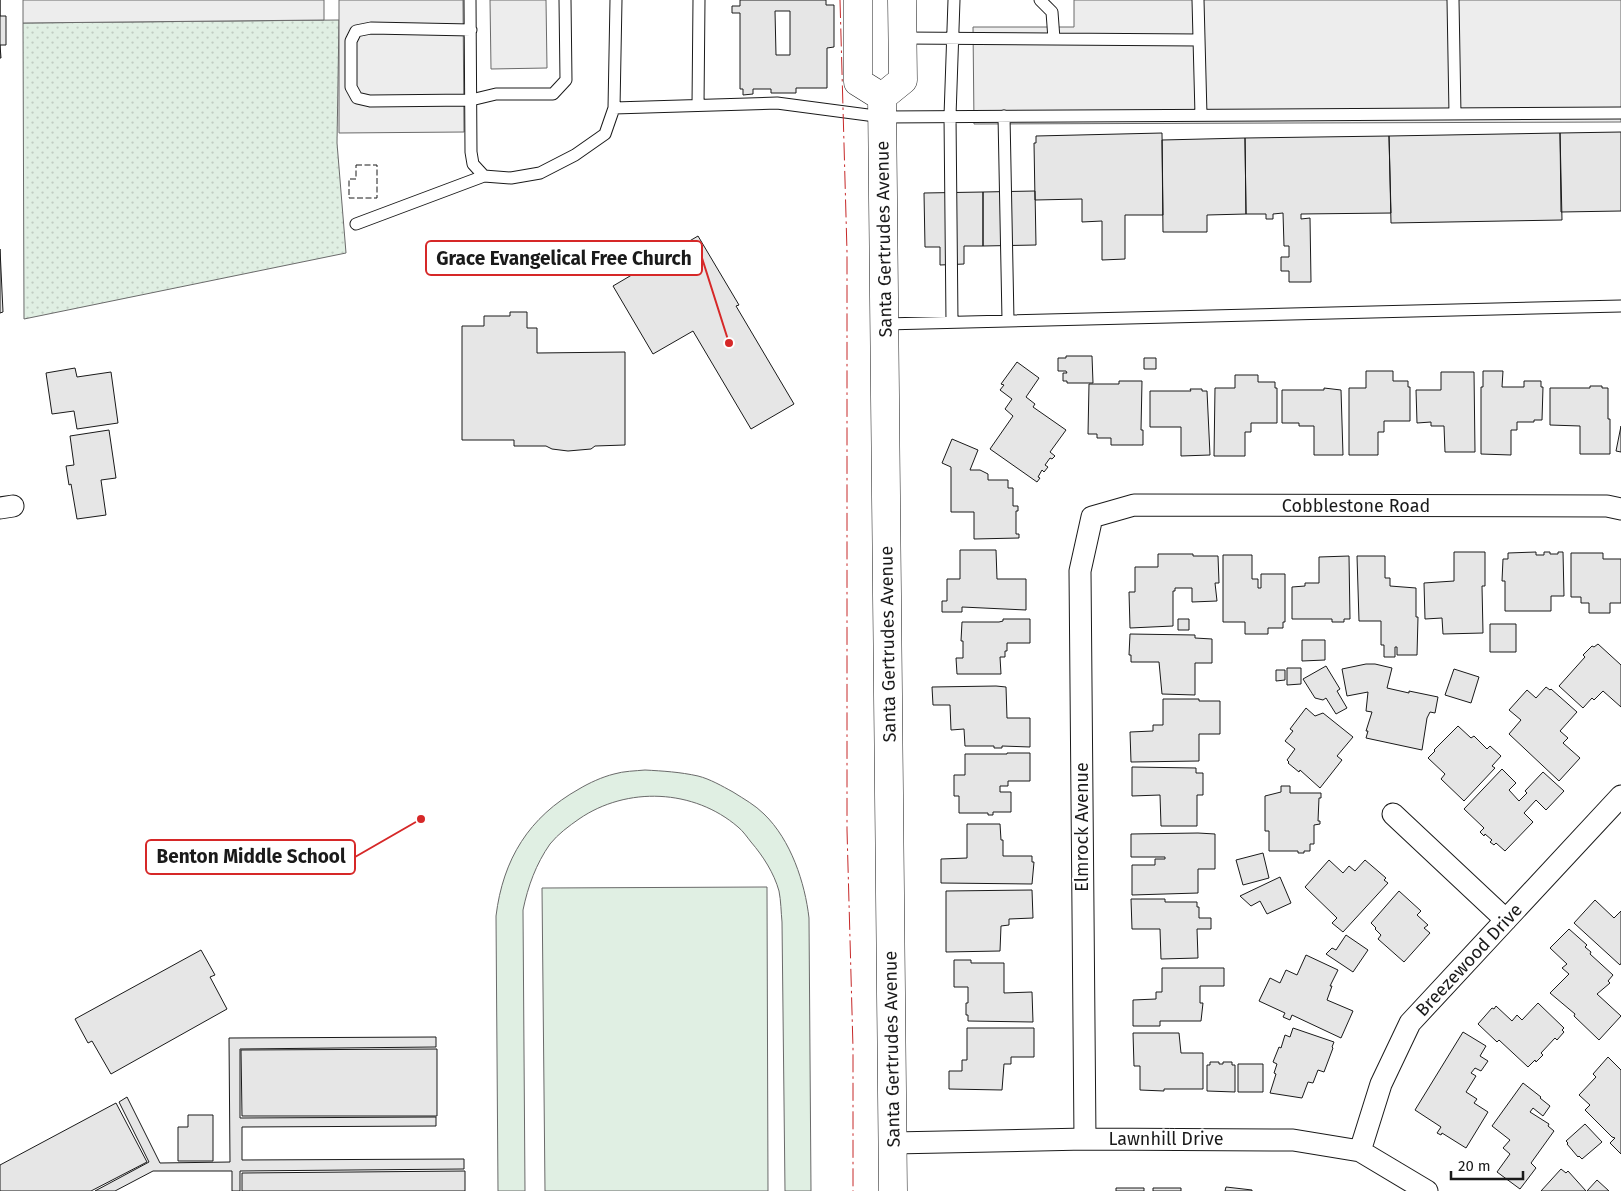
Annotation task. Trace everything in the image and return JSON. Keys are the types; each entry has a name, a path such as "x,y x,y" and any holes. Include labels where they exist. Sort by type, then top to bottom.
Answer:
{"main road":[{"path":"858,0 858,82 883,107 903,80 902,0"},
{"name":"Santa Gertrudes Avenue","path":"883,107 893,1191"}],"street":[{"name":"Cobblestone Road","path":"1092,517 1134,506 1607,506 1621,509"},
{"name":"Elmrock Avenue","path":"1085,1139 1080,571 1092,517"},
{"name":"Breezewood Drive","path":"1360,1151 1381,1084 1410,1023 1621,796"},
{"path":"1394,814 1506,920"},
{"name":"Lawnhill Drive","path":"893,1143 1085,1139 1293,1140 1360,1151 1427,1191"}],"lane":[{"path":"470,0 471,152 473,164 484,176"},
{"path":"471,30 371,28 356,31 351,41 351,87 358,98 370,101 471,100 496,94 552,94 566,80 565,0"},
{"path":"356,224 484,176 512,178 540,172 575,155 605,134 614,108 616,0"},
{"path":"698,105 700,0"},
{"path":"952,322 950,116 954,0"},
{"path":"1040,0 1052,12 1054,39"},
{"path":"1198,0 1201,115"},
{"path":"1453,0 1455,114"},
{"path":"902,38 1199,40"},
{"path":"614,108 777,103 883,107 950,116 1621,113"},
{"path":"1004,116 1008,320"},
{"path":"885,324 1621,306"}],"green space":[{"path":"339,20 337,143 346,253 24,319 23,23"},
{"path":"645,770 698,776 733,792 757,808 774,824 795,863 804,891 809,918 811,1191 785,1191 782,922 780,895 777,884 764,859 745,834 721,814 681,799 660,796 618,801 598,808 579,819 550,844 533,876 523,910 525,1191 498,1191 496,916 505,876 521,842 533,826 561,800 596,780 622,772"},
{"path":"767,887 768,1191 545,1191 542,888"}],"shaded area":[{"path":"23,0 324,0 324,20 23,23"},
{"path":"339,0 463,0 464,132 339,133"},
{"path":"490,0 546,0 547,68 491,69"},
{"path":"1074,0 1621,0 1621,122 974,124 973,27 1074,27"}],"building":[{"path":"740,0 826,0 826,5 834,5 834,47 827,48 827,88 796,88 796,93 771,93 771,89 753,89 753,94 743,95 743,89 740,89 740,13 732,13 732,6 740,6","holes":["775,11 790,11 790,55 776,55"]},
{"path":"0,16 6,16 6,45 0,45"},
{"path":"1621,132 1621,211 1561,212 1560,133"},
{"path":"1162,133 1163,215 1125,215 1125,259 1102,260 1102,221 1082,222 1082,199 1035,200 1034,143 1036,143 1036,136"},
{"path":"1560,133 1562,220 1391,223 1389,136"},
{"path":"1389,136 1391,213 1301,214 1301,219 1310,218 1311,282 1289,282 1289,271 1281,271 1281,257 1289,257 1289,246 1284,246 1283,213 1273,214 1273,219 1266,219 1266,214 1246,214 1245,138"},
{"path":"1245,138 1246,214 1207,215 1207,232 1163,232 1162,140"},
{"path":"1035,191 1036,245 983,246 983,192"},
{"path":"983,192 983,246 964,246 964,264 940,265 940,247 925,247 924,193"},
{"path":"698,236 739,305 736,306 794,404 751,429 693,331 653,354 613,286"},
{"path":"0,249 3,312 0,313"},
{"path":"510,312 527,312 527,328 537,328 537,353 625,352 625,445 595,446 591,449 568,451 552,449 546,446 514,446 514,440 462,440 462,326 484,326 484,316 510,316"},
{"path":"1066,356 1092,356 1093,383 1067,383 1067,381 1063,381 1063,373 1067,373 1066,371 1058,371 1058,358 1066,358"},
{"path":"1144,358 1156,358 1156,369 1144,369"},
{"path":"1017,362 1039,378 1026,397 1035,404 1033,407 1066,430 1050,452 1055,456 1052,459 1050,458 1045,465 1048,467 1044,472 1042,470 1037,482 990,449 1013,416 1005,409 1012,399 1000,390 1004,385 1001,384"},
{"path":"75,368 77,377 111,372 118,423 77,429 74,411 52,414 46,373"},
{"path":"1366,371 1393,371 1393,381 1408,381 1408,387 1410,387 1410,421 1384,421 1384,432 1378,432 1378,455 1349,455 1349,388 1366,388"},
{"path":"1483,371 1503,371 1502,387 1524,387 1524,381 1541,381 1541,387 1543,387 1542,420 1517,422 1517,430 1511,430 1511,455 1481,454 1481,387 1483,387"},
{"path":"1441,372 1474,372 1475,452 1445,452 1444,426 1431,426 1431,422 1417,423 1416,390 1441,390"},
{"path":"1235,375 1258,375 1258,382 1275,382 1275,388 1277,388 1277,423 1251,423 1251,432 1245,432 1245,456 1214,456 1215,388 1235,388"},
{"path":"1119,381 1142,381 1141,430 1143,430 1143,445 1111,445 1111,438 1097,438 1097,434 1088,434 1089,384 1119,384"},
{"path":"1590,386 1608,388 1610,454 1580,454 1580,426 1550,425 1550,388 1590,388"},
{"path":"1324,388 1341,390 1343,455 1314,455 1314,426 1299,426 1299,423 1282,423 1282,390 1324,390"},
{"path":"1190,389 1207,391 1210,455 1181,456 1181,427 1150,427 1150,391 1191,391"},
{"path":"1621,426 1621,452 1616,451"},
{"path":"109,430 116,478 101,480 106,515 77,519 66,466 74,465 70,436"},
{"path":"952,439 978,450 970,470 980,470 988,474 988,480 1008,480 1008,488 1013,488 1013,506 1018,506 1018,511 1016,511 1016,534 1019,534 1019,538 974,539 974,512 951,512 951,467 942,463"},
{"path":"960,550 996,550 997,579 1026,579 1026,610 962,607 962,612 942,612 942,601 947,601 947,579 960,579"},
{"path":"1454,552 1485,552 1485,586 1482,586 1483,633 1443,634 1442,618 1425,619 1424,583 1454,581"},
{"path":"1536,552 1536,555 1544,555 1544,552 1558,554 1558,552 1563,552 1564,596 1551,596 1551,611 1505,611 1505,581 1502,581 1503,559 1508,559 1508,553"},
{"path":"1571,553 1603,553 1603,559 1621,559 1621,603 1610,603 1610,613 1589,613 1589,603 1581,603 1581,597 1571,597"},
{"path":"1158,554 1218,556 1219,583 1215,583 1217,601 1192,602 1192,588 1175,588 1175,591 1173,591 1173,626 1130,628 1129,592 1135,592 1135,567 1158,567"},
{"path":"1223,555 1252,555 1252,579 1258,579 1258,588 1261,588 1261,574 1285,574 1285,622 1283,622 1283,628 1268,628 1268,634 1245,634 1245,622 1223,622"},
{"path":"1349,556 1350,619 1344,619 1344,622 1332,622 1332,619 1292,619 1292,587 1305,586 1305,583 1319,583 1319,557"},
{"path":"1357,556 1385,556 1385,578 1390,578 1390,586 1416,588 1416,617 1418,617 1417,655 1397,655 1397,647 1395,647 1395,657 1384,657 1384,645 1381,645 1381,621 1359,621"},
{"path":"1003,619 1030,619 1030,643 1007,643 1005,657 1000,657 1001,674 957,674 956,658 963,658 963,641 961,641 962,622 999,622 1003,621"},
{"path":"1178,619 1189,619 1189,630 1178,630"},
{"path":"1490,624 1516,624 1516,652 1490,652"},
{"path":"1130,634 1195,635 1195,638 1212,639 1212,663 1195,663 1195,695 1162,694 1159,662 1131,662 1131,655 1129,655"},
{"path":"1302,640 1325,640 1325,660 1302,661"},
{"path":"1598,644 1621,665 1621,707 1603,691 1594,700 1592,698 1583,708 1559,686 1585,657 1583,655 1592,646 1594,647"},
{"path":"1366,664 1392,668 1387,688 1438,697 1435,713 1430,712 1427,718 1422,750 1366,738 1368,731 1366,731 1372,712 1366,711 1368,692 1347,696 1342,669"},
{"path":"1326,666 1340,689 1337,691 1347,708 1336,714 1326,698 1323,700 1315,698 1303,679"},
{"path":"1287,668 1301,668 1301,684 1287,685"},
{"path":"1454,669 1479,677 1471,703 1445,695"},
{"path":"1276,670 1285,670 1285,680 1276,681"},
{"path":"932,687 1006,687 1007,718 1030,718 1030,747 1002,746 1002,748 994,748 994,746 965,746 964,729 951,730 950,705 933,705"},
{"path":"1546,687 1551,689 1577,712 1560,731 1568,738 1563,743 1580,758 1559,781 1509,734 1521,720 1509,710 1527,690 1536,698"},
{"path":"1163,699 1220,701 1220,734 1199,734 1199,761 1131,762 1130,732 1153,731 1153,725 1163,725"},
{"path":"1306,708 1315,716 1323,713 1353,737 1337,756 1342,760 1320,788 1300,770 1299,772 1288,763 1287,760 1295,749 1285,741 1293,731 1290,729"},
{"path":"1458,726 1471,738 1474,736 1487,749 1490,746 1501,756 1492,766 1495,768 1464,801 1441,779 1445,774 1428,758"},
{"path":"1030,753 1030,781 1008,781 1008,786 1000,786 1000,792 1011,792 1011,812 993,812 993,815 988,815 988,813 959,813 959,796 954,796 954,775 965,775 965,754"},
{"path":"1132,767 1196,768 1196,773 1203,773 1203,795 1197,795 1197,826 1161,826 1160,795 1132,796"},
{"path":"1502,769 1516,783 1509,790 1519,801 1527,793 1525,791 1543,772 1564,791 1546,810 1536,800 1524,813 1533,822 1505,851 1496,843 1494,845 1490,842 1492,840 1480,832 1484,828 1464,809"},
{"path":"1281,786 1290,786 1290,793 1321,793 1318,821 1320,821 1320,824 1314,825 1314,844 1310,844 1310,851 1298,853 1298,851 1269,851 1269,831 1265,831 1265,796 1281,792"},
{"path":"967,824 1000,824 1003,856 1032,856 1032,862 1034,862 1032,884 941,883 941,859 967,858"},
{"path":"1131,834 1215,834 1215,869 1198,869 1198,893 1132,895 1132,865 1155,865 1155,859 1165,859 1165,857 1131,857"},
{"path":"1263,853 1269,878 1243,885 1236,860"},
{"path":"1329,860 1343,873 1349,866 1355,871 1365,860 1386,878 1384,880 1388,883 1343,932 1332,923 1337,918 1305,887"},
{"path":"1280,877 1291,903 1267,914 1260,901 1251,906 1240,896"},
{"path":"1032,890 1033,918 1009,919 1009,925 1001,926 1000,951 946,952 946,891"},
{"path":"1399,891 1421,911 1417,915 1428,925 1424,928 1430,933 1404,962 1378,939 1381,935 1371,923"},
{"path":"1131,899 1165,899 1165,902 1197,902 1199,918 1211,918 1211,929 1197,929 1198,958 1161,959 1160,929 1132,929"},
{"path":"1595,900 1614,918 1621,911 1620,965 1574,923"},
{"path":"1569,929 1587,945 1585,947 1591,952 1590,954 1613,975 1608,981 1610,983 1597,994 1621,1016 1599,1040 1574,1016 1575,1014 1550,993 1569,974 1562,968 1567,964 1550,948"},
{"path":"1346,935 1368,950 1353,972 1326,954 1332,948 1336,950"},
{"path":"201,950 215,975 210,977 227,1009 111,1074 92,1041 88,1043 75,1019"},
{"path":"1306,955 1338,970 1330,986 1332,986 1327,1000 1353,1011 1341,1038 1292,1015 1290,1020 1283,1017 1285,1013 1259,1001 1270,978 1280,983 1286,970 1297,975"},
{"path":"954,960 971,960 971,963 1004,963 1004,993 1032,992 1033,1022 968,1021 966,1003 968,1003 968,987 954,987"},
{"path":"1162,968 1224,968 1224,986 1200,986 1200,1003 1203,1003 1201,1021 1160,1021 1160,1026 1133,1026 1133,1000 1156,999 1156,992 1162,992"},
{"path":"1538,1003 1564,1028 1562,1030 1564,1032 1557,1040 1555,1038 1541,1053 1543,1055 1536,1062 1535,1060 1528,1067 1499,1040 1497,1042 1478,1024 1496,1006 1512,1021 1517,1015 1522,1020"},
{"path":"967,1028 1034,1028 1034,1057 1011,1057 1011,1064 1004,1064 1002,1090 949,1089 949,1071 962,1071 962,1060 967,1060"},
{"path":"1293,1028 1334,1042 1324,1072 1318,1070 1313,1083 1308,1082 1302,1098 1270,1093 1277,1064 1273,1062 1279,1047 1281,1048 1285,1035 1290,1037"},
{"path":"1463,1032 1486,1046 1480,1056 1488,1061 1481,1071 1475,1068 1471,1073 1476,1076 1466,1092 1477,1099 1474,1103 1488,1112 1466,1148 1442,1133 1441,1135 1437,1133 1441,1127 1415,1110"},
{"path":"1133,1033 1179,1033 1181,1053 1203,1053 1203,1089 1140,1090 1140,1066 1134,1066"},
{"path":"436,1037 436,1047 240,1049 240,1118 436,1117 436,1126 242,1127 242,1160 464,1159 464,1169 240,1171 240,1191 232,1191 232,1171 153,1171 115,1191 95,1191 149,1162 119,1102 127,1097 160,1163 230,1162 229,1038"},
{"path":"437,1049 437,1116 242,1116 241,1050"},
{"path":"1608,1057 1621,1070 1621,1154 1610,1143 1615,1138 1585,1110 1590,1105 1579,1095 1596,1077 1593,1074"},
{"path":"1210,1062 1223,1064 1223,1062 1232,1062 1232,1065 1235,1065 1235,1092 1207,1091 1207,1065 1210,1065"},
{"path":"1238,1064 1263,1064 1263,1092 1238,1092"},
{"path":"1523,1083 1550,1106 1543,1116 1533,1108 1530,1112 1549,1124 1548,1126 1554,1131 1531,1163 1536,1168 1520,1189 1497,1172 1510,1154 1503,1148 1510,1140 1492,1126"},
{"path":"116,1103 147,1162 91,1191 0,1191 0,1165"},
{"path":"188,1115 213,1115 213,1161 178,1161 178,1127 188,1127"},
{"path":"1585,1124 1602,1142 1582,1159 1578,1157 1566,1141"},
{"path":"1561,1169 1566,1173 1568,1171 1586,1191 1541,1191"},
{"path":"465,1171 465,1191 242,1191 242,1173"},
{"path":"1597,1180 1609,1191 1587,1191"},
{"path":"1226,1187 1252,1190 1252,1191 1225,1191"},
{"path":"1116,1188 1144,1188 1144,1191 1116,1191"},
{"path":"1153,1188 1181,1188 1181,1191 1153,1191"}],"fence":[{"path":"356,165 377,165 377,198 349,198 349,179 356,179 356,165"}],"power":[{"path":"840,0 847,252 847,830 853,1048 853,1191"}],"place":[{"name":"Grace Evangelical Free Church","path":"729,343"},
{"name":"Benton Middle School","path":"421,819"}]}
